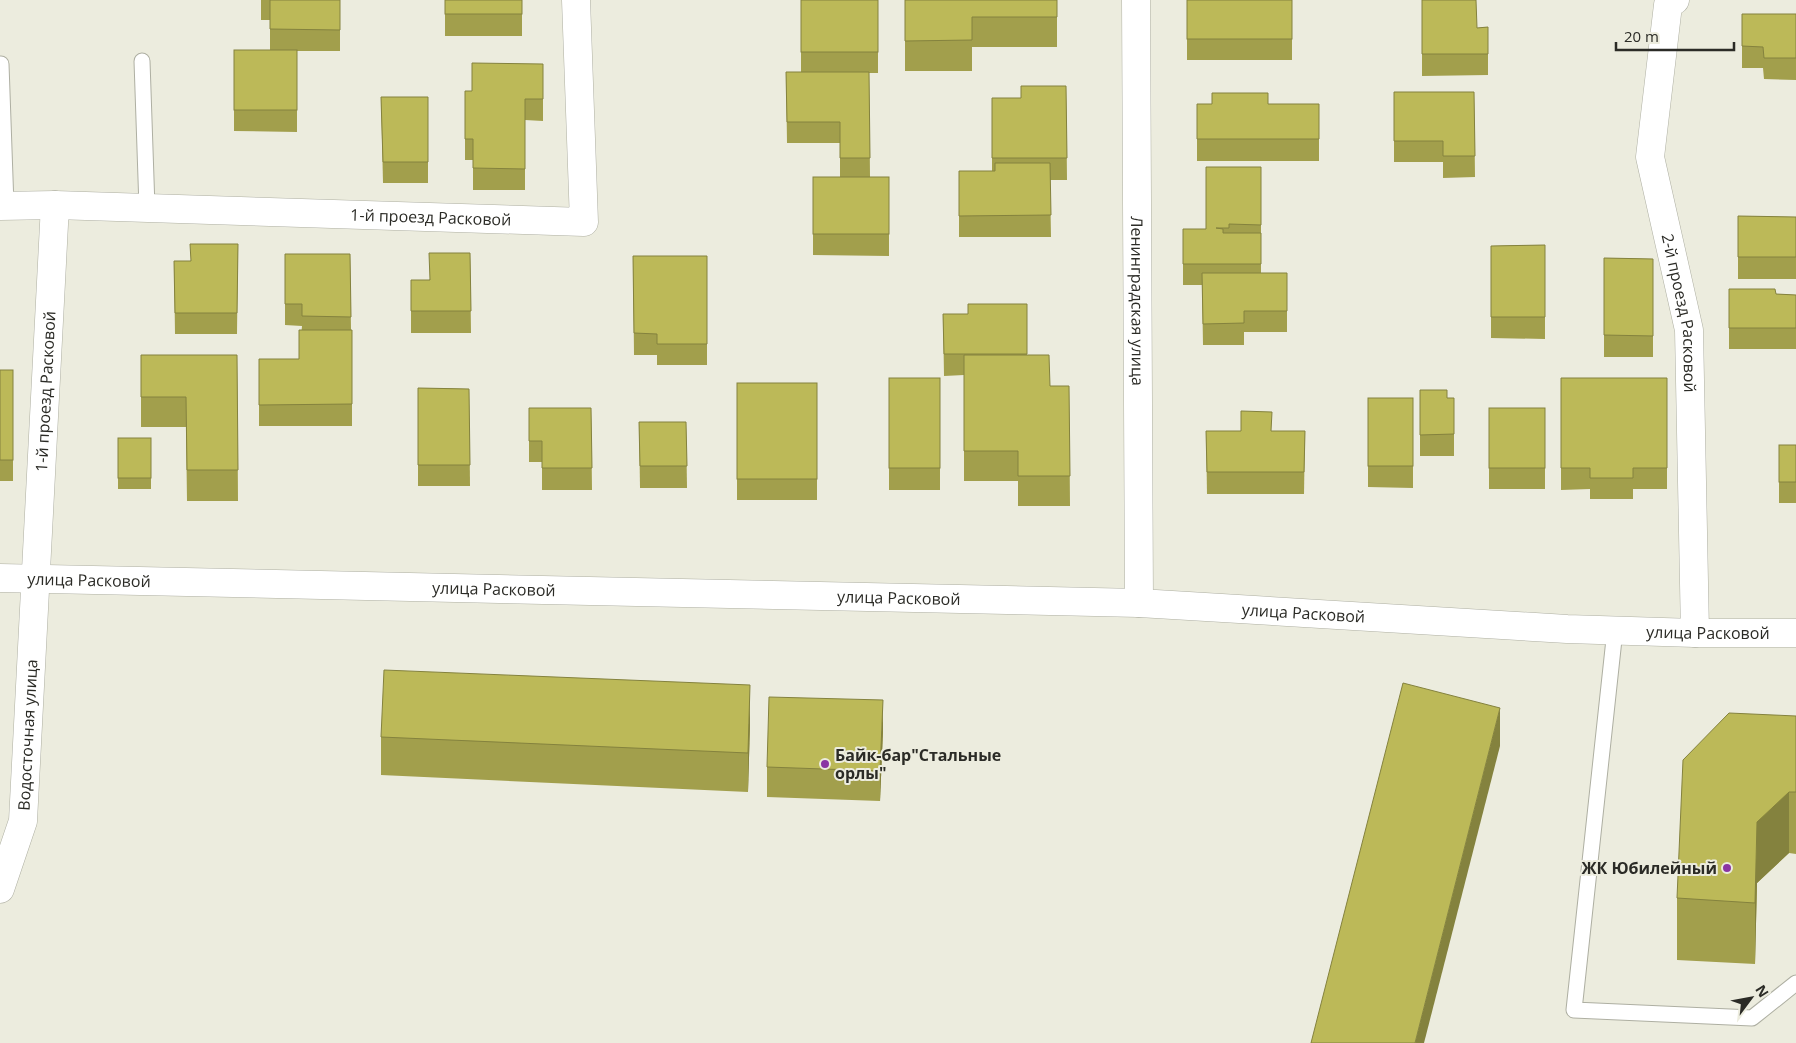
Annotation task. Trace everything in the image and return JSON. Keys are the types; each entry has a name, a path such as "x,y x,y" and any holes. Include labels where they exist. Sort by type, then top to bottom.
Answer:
{"street":[{"name":"1-й проезд Расковой","path":"3,206 56,205 584,222 576,0"},
{"name":"Ленинградская улица","path":"1136,0 1139,603"},
{"name":"2-й проезд Расковой","path":"1675,0 1668,5 1650,157 1689,330 1695,633"},
{"name":"1-й проезд Расковой","path":"37,578 56,205"},
{"name":"улица Расковой","path":"0,578 1139,603 1567,629 1695,633 1796,633"},
{"name":"Водосточная улица","path":"0,889 23,821 37,578"}],"lane":[{"path":"142,61 146,208"},
{"path":"1,64 3,206"},
{"path":"1615,630 1574,1010 1752,1018 1796,983"}],"building":[{"path":"270,0 340,0 340,30 270,29"},
{"path":"445,0 522,0 522,14 445,14"},
{"path":"801,0 878,0 878,52 801,52"},
{"path":"905,0 1057,0 1057,17 972,17 972,40 905,41"},
{"path":"1187,0 1292,0 1292,39 1187,39"},
{"path":"1422,0 1476,0 1477,28 1488,27 1488,54 1422,54"},
{"path":"1742,14 1796,14 1796,58 1764,58 1763,47 1742,46"},
{"path":"234,50 297,50 297,110 234,110"},
{"path":"472,63 543,64 543,99 525,99 525,169 473,168 473,139 465,139 465,91 472,91"},
{"path":"786,72 869,72 870,158 840,158 840,122 787,122"},
{"path":"1021,86 1066,86 1067,158 992,158 992,98 1021,98"},
{"path":"1394,92 1474,92 1475,156 1443,156 1443,141 1394,141"},
{"path":"1212,93 1268,93 1268,104 1319,104 1319,139 1197,139 1197,104 1212,104"},
{"path":"381,97 428,97 428,162 383,162"},
{"path":"995,163 1050,163 1051,215 959,216 959,171 995,171"},
{"path":"1206,167 1261,167 1261,225 1229,224 1229,228 1216,228 1223,229 1223,233 1261,233 1261,264 1183,264 1183,229 1206,229"},
{"path":"813,177 889,177 889,234 813,234"},
{"path":"1738,216 1796,217 1796,257 1738,257"},
{"path":"190,244 238,244 237,313 175,313 174,261 191,261"},
{"path":"1545,245 1545,317 1491,317 1491,246"},
{"path":"429,253 470,253 471,311 411,311 411,280 430,280"},
{"path":"285,254 350,254 351,317 302,316 302,304 285,304"},
{"path":"633,256 707,256 707,344 657,344 657,334 634,333"},
{"path":"1604,258 1653,259 1653,336 1604,335"},
{"path":"1202,273 1287,273 1287,311 1244,311 1244,323 1203,324"},
{"path":"1729,289 1775,289 1776,294 1796,295 1796,328 1729,328"},
{"path":"968,304 1027,304 1027,354 944,354 943,314 968,314"},
{"path":"299,330 352,330 352,404 259,405 259,359 299,359"},
{"path":"141,355 237,355 238,470 187,470 186,397 141,397"},
{"path":"964,355 1049,355 1050,386 1069,386 1070,476 1018,476 1018,451 964,451"},
{"path":"0,370 13,370 13,460 0,460"},
{"path":"889,378 940,378 940,468 889,468"},
{"path":"1561,378 1667,378 1667,468 1633,468 1633,478 1590,478 1590,468 1561,468"},
{"path":"737,383 817,383 817,479 737,479"},
{"path":"418,388 469,389 470,465 418,465"},
{"path":"1420,390 1447,390 1447,398 1454,398 1454,434 1420,435"},
{"path":"1368,398 1413,398 1413,466 1368,466"},
{"path":"529,408 591,408 592,468 542,468 542,441 529,441"},
{"path":"1489,408 1545,408 1545,468 1489,468"},
{"path":"1241,411 1272,412 1271,431 1305,431 1304,472 1207,472 1206,431 1241,431"},
{"path":"639,422 686,422 687,466 640,466"},
{"path":"118,438 151,438 151,478 118,478"},
{"path":"1779,445 1796,445 1796,482 1779,482"},
{"path":"384,670 750,685 748,753 381,737"},
{"path":"1403,683 1500,708 1415,1043 1311,1043"},
{"path":"769,697 883,700 880,771 767,767"},
{"path":"1729,713 1796,716 1796,792 1789,792 1757,822 1755,903 1677,898 1683,760"}],"place":[{"name":"Байк-бар\"Стальные орлы\"","path":"825,764"},
{"name":"ЖК Юбилейный","path":"1727,868"}]}
